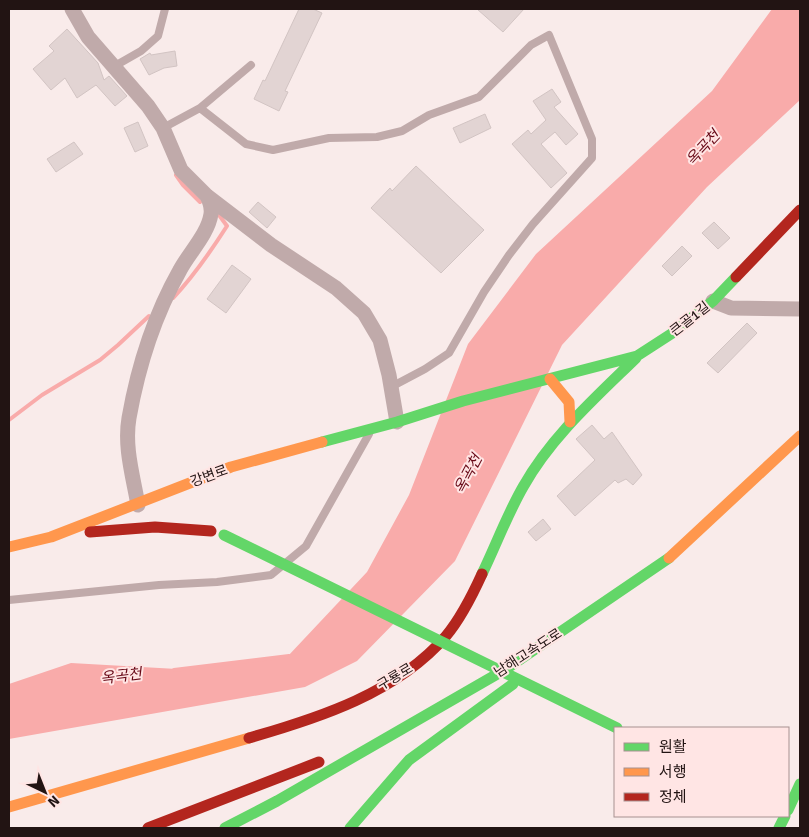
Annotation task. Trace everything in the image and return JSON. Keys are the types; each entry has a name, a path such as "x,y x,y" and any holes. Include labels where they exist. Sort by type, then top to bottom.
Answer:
{"main road":[{"name":"큰골1길","path":"414,416 638,356 671,334 713,300 800,210"},
{"name":"구룡로","path":"9,807 304,722 379,688 404,673 429,655 458,618 487,564 523,488 540,460 570,422 638,356"},
{"path":"550,380 569,402 570,422"},
{"name":"강변로","path":"9,548 51,537 138,505 231,467 414,416"},
{"name":"남해고속도로","path":"226,828 277,801 506,669 672,556 800,436"},
{"path":"138,505 156,511"},
{"path":"174,518 224,535 615,727"},
{"path":"51,537 108,529 155,526 212,531"},
{"name":"남해고속도로","path":"430,730 513,684 529,672"},
{"path":"350,828 409,760 513,684"},
{"path":"148,828 400,731"},
{"path":"789,809 800,784"},
{"path":"789,812 800,818"}],"street":[{"path":"72,9 88,37 148,106 163,128 181,170 207,196 271,245 336,288 364,312 380,340 397,422"},
{"path":"138,505 126,441 128,420 152,327 180,270 200,241 211,215 211,206 207,196"},
{"path":"713,300 731,308 800,309"}],"lane":[{"path":"113,67 141,51 158,36 165,9"},
{"path":"200,108 246,144 273,150 329,138 377,137 402,131 429,115 480,97 531,45 549,35 592,139 592,158 508,255 449,353 425,369 391,387"},
{"path":"163,128 200,108 251,65"},
{"path":"9,600 159,585 217,582 271,575 306,546 373,428"}],"water":[{"path":"772,9 800,9 800,100 707,187 562,345 455,561 357,661 305,687 9,739 9,684 71,663 177,669 288,656 367,572 409,495 468,344 536,254 712,91"}],"building":[{"path":"299,9 313,9 322,13 285,91 288,92 279,111 254,99 263,80 265,81"},
{"path":"477,9 524,9 503,32"},
{"path":"67,29 98,63 104,80 109,76 127,96 115,106 96,85 77,98 65,78 51,90 33,69 54,51 49,46"},
{"path":"175,51 177,66 164,68 149,75 140,59 150,53 151,55"},
{"path":"552,89 561,102 554,107 578,134 566,145 555,132 541,144 567,173 551,188 512,144 528,130 531,134 546,120 533,101"},
{"path":"485,114 491,128 460,143 453,128"},
{"path":"138,122 148,146 135,152 124,128"},
{"path":"74,142 83,154 56,172 47,159"},
{"path":"416,166 484,230 441,273 371,208 390,188 392,191"},
{"path":"258,202 276,217 267,228 249,212"},
{"path":"714,222 730,238 718,249 702,233"},
{"path":"682,246 692,256 672,276 662,266"},
{"path":"232,265 251,279 226,313 207,299"},
{"path":"747,323 757,333 718,373 707,363"},
{"path":"592,425 604,439 612,432 642,475 633,485 626,479 618,483 615,480 575,516 557,496 595,460 576,439"},
{"path":"543,519 551,529 536,541 528,532"}],"waterway":[{"path":"176,175 200,202"},
{"path":"173,298 202,263 227,226 219,215"},
{"path":"9,420 42,395 100,360 149,316"},
{"name":"옥곡천","path":"174,670 289,656"}],"traffic: fast":[{"path":"322,442 397,422 463,401 637,356 671,334 713,301 736,277"},
{"path":"482,574 512,508 534,469 560,435 636,358"},
{"path":"224,535 615,727"},
{"path":"225,828 277,801 506,669 669,558"},
{"path":"350,828 409,760 513,684"},
{"path":"789,808 800,784"},
{"path":"779,828 784,817"}],"traffic: slow":[{"path":"550,379 569,402 570,422"},
{"path":"669,558 800,436"},
{"path":"9,547 51,537 231,467 322,442"},
{"path":"9,807 249,738"}],"traffic: jam":[{"path":"736,277 800,210"},
{"path":"90,532 155,527 211,531"},
{"path":"249,738 329,712 381,688 404,673 426,656 446,636 457,622 482,574"},
{"path":"148,828 319,762"}]}
